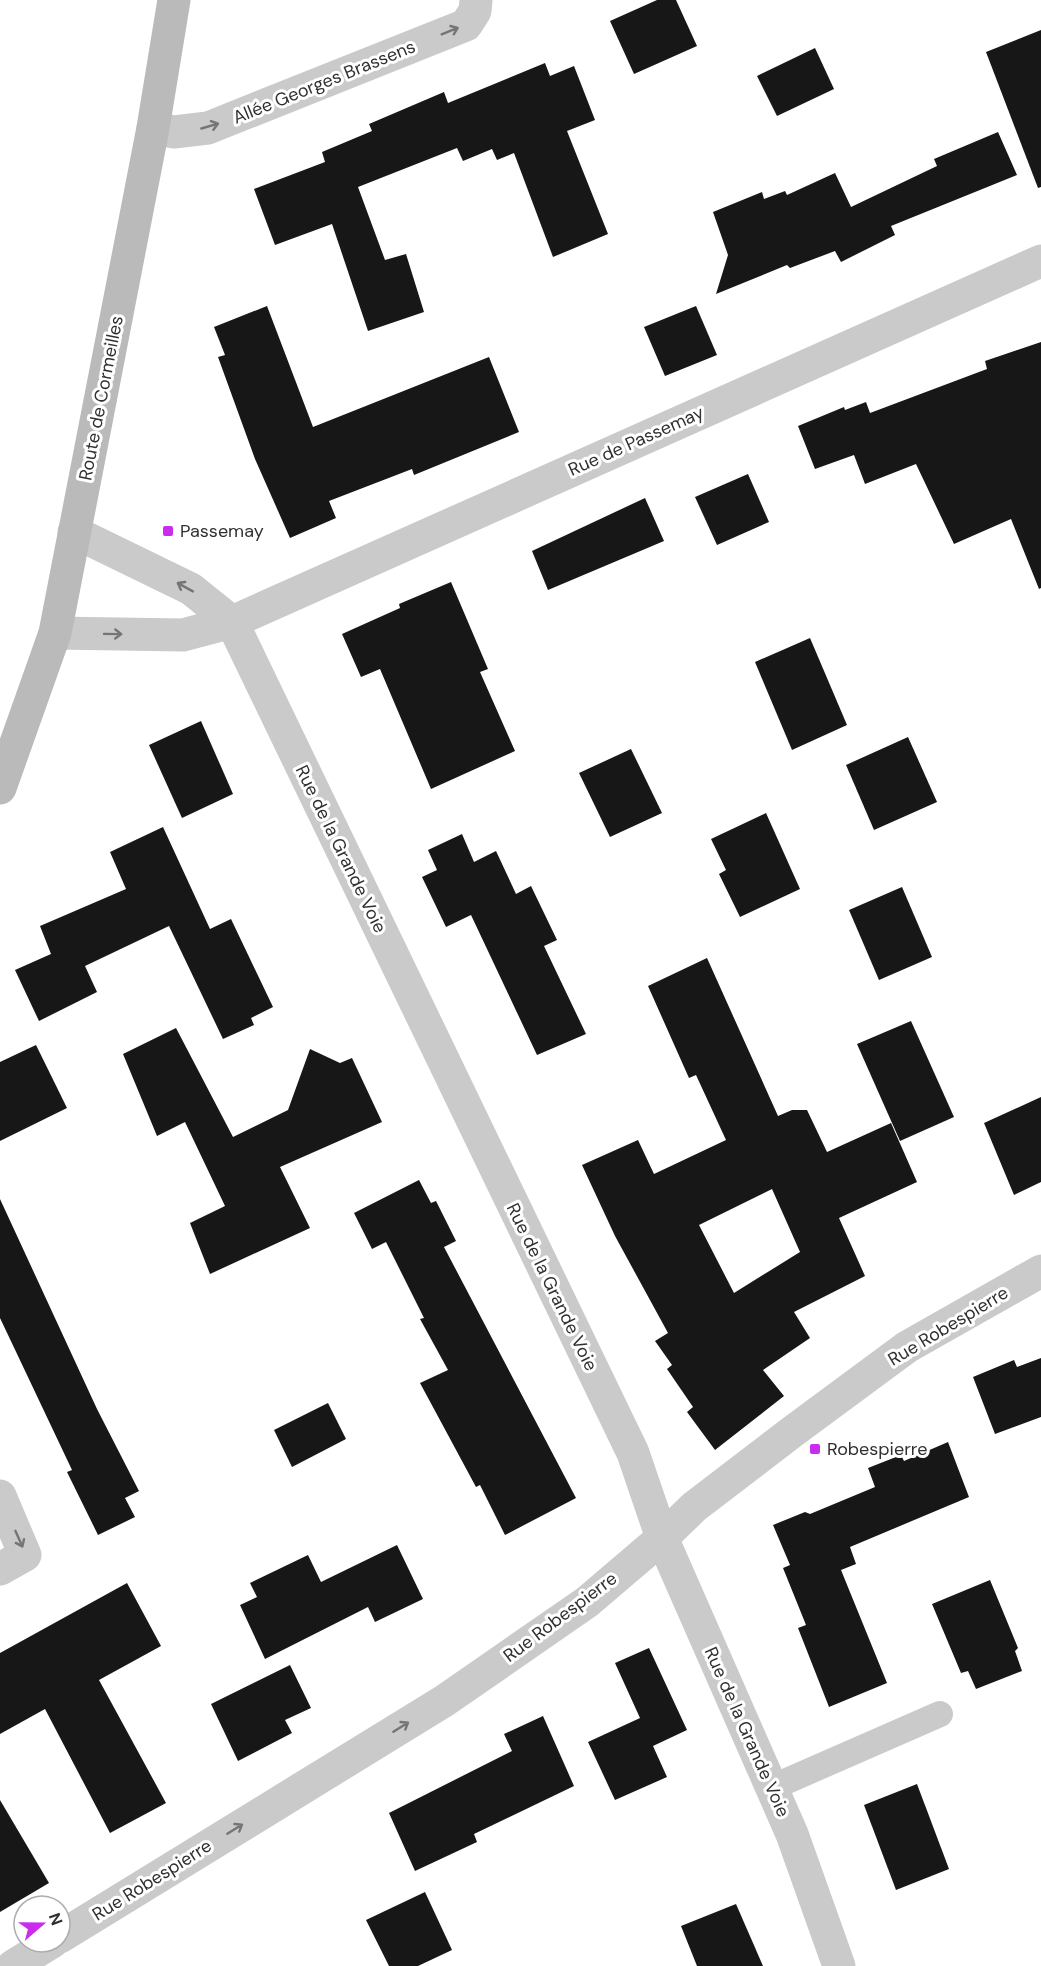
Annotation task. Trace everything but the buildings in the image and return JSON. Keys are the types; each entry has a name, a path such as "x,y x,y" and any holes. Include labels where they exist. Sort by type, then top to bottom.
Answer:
{"main road":[{"name":"Route de Cormeilles","path":"0,789 55,633 153,128 174,0"}],"street":[{"name":"Allée Georges Brassens","path":"153,128 174,132 208,128 466,25 475,11 476,0"},
{"name":"Rue de Passemay","path":"232,622 1041,261"},
{"name":"Rue de la Grande Voie","path":"75,531 191,589 232,622 633,1453 662,1538 792,1834 839,1966"},
{"path":"55,633 183,635 232,622"},
{"name":"Rue Robespierre","path":"72,1930 444,1701 587,1602 662,1538 694,1507 907,1347 1041,1271"},
{"path":"0,1496 26,1554 0,1569"},
{"path":"13,1966 32,1954"}],"lane":[{"path":"771,1788 940,1714"}],"place":[{"name":"Passemay","path":"168,531"},
{"name":"Robespierre","path":"815,1449"}]}
